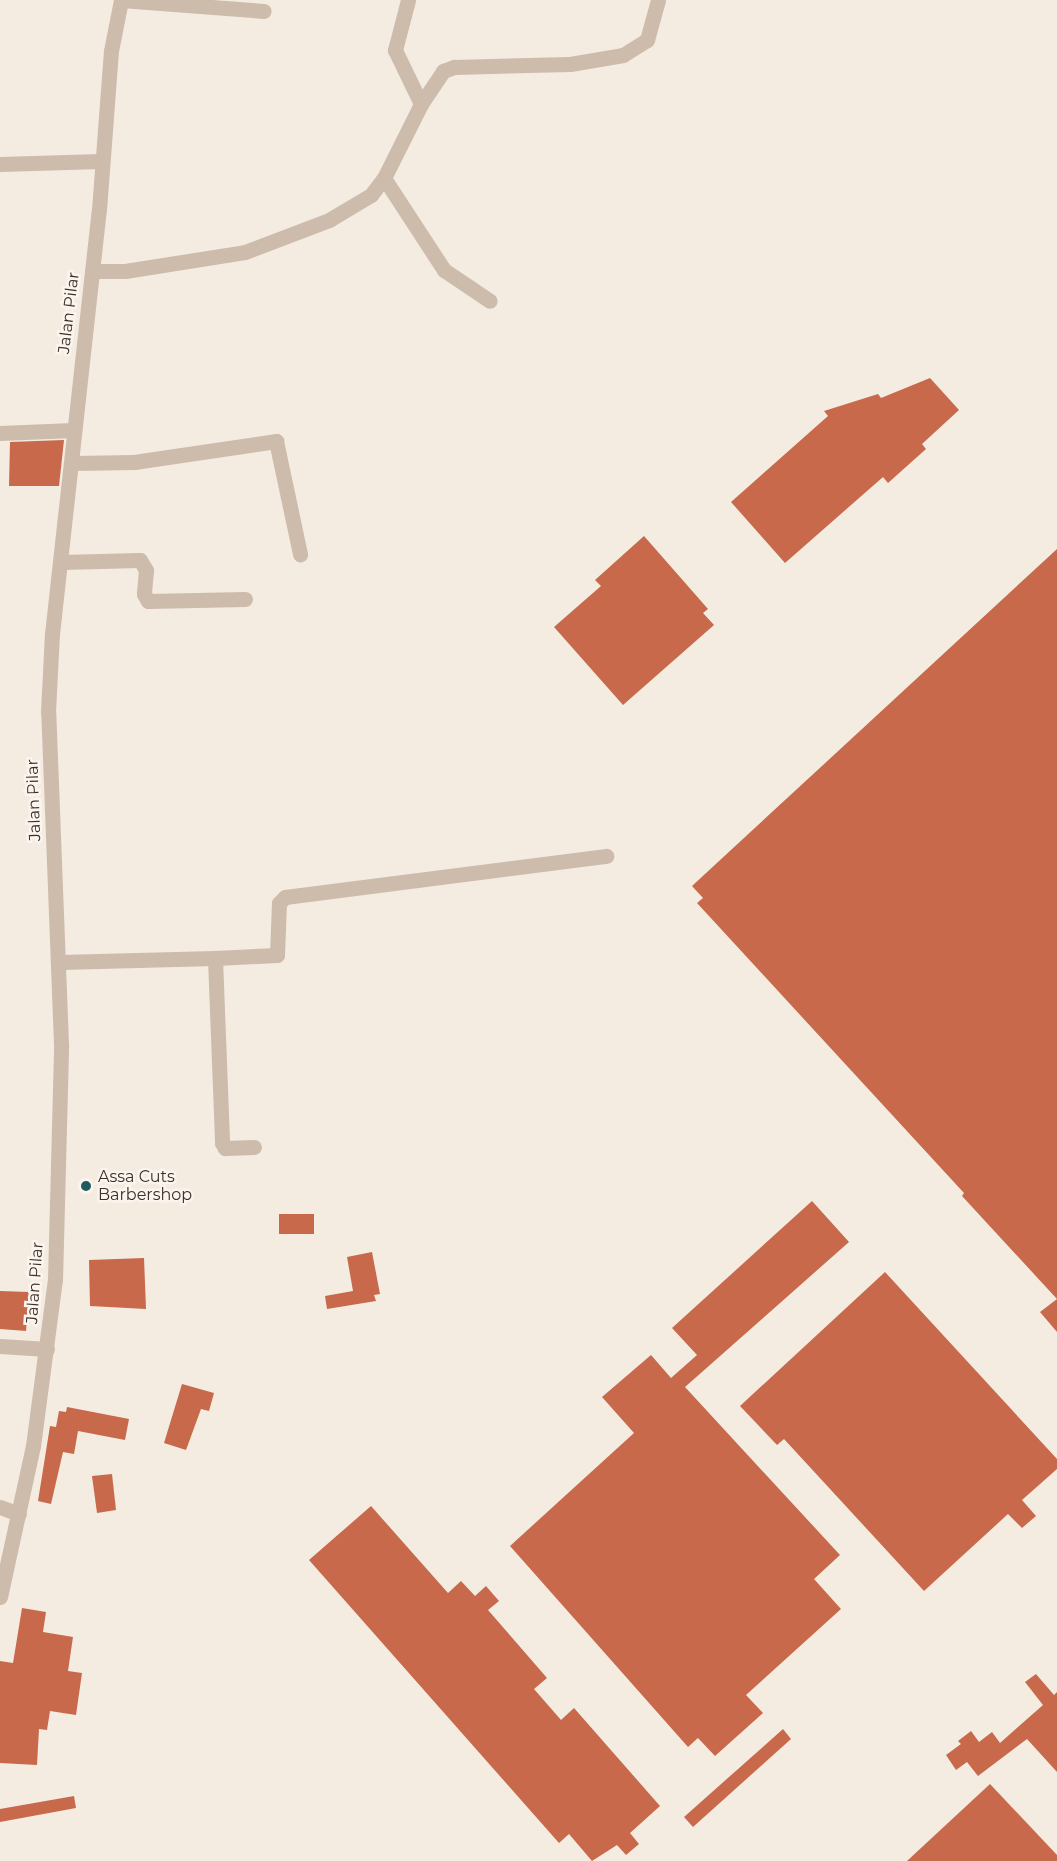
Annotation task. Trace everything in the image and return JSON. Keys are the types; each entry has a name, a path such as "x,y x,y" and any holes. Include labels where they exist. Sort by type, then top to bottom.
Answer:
{"street":[{"path":"121,0 264,11"},
{"name":"Jalan Pilar","path":"0,1597 19,1514 47,1350 55,1269 60,962 48,712 52,634 73,463 73,430 93,271 108,69 121,0"},
{"path":"408,0 395,50 421,104"},
{"path":"93,271 137,269 245,252 354,207 384,178 436,78 454,67 570,64 623,55 647,39 658,0"},
{"path":"0,164 101,161"},
{"path":"384,178 444,270 490,301"},
{"path":"0,433 73,430"},
{"path":"73,463 134,462 276,441 300,554"},
{"path":"61,562 140,560 147,570 144,594 148,601 245,599"},
{"path":"60,962 277,954 279,903 285,897 606,855"},
{"path":"215,958 222,1143 225,1148 254,1147"},
{"path":"0,1346 47,1350"},
{"path":"0,1507 19,1514"}],"building":[{"path":"930,378 959,410 922,444 926,449 888,483 883,477 785,563 731,502 828,416 824,411 878,394 881,398"},
{"path":"64,440 59,486 9,486 10,442"},
{"path":"644,536 708,609 703,613 714,625 623,705 554,627 601,586 595,580"},
{"path":"1057,549 1057,1299 962,1196 964,1193 697,903 703,898 692,886"},
{"path":"812,1201 849,1242 685,1387 840,1555 814,1579 841,1609 746,1695 763,1713 715,1756 698,1738 688,1747 510,1546 634,1433 602,1397 651,1355 671,1378 697,1355 672,1328"},
{"path":"279,1214 314,1214 314,1234 279,1234"},
{"path":"372,1252 380,1294 374,1295 376,1301 327,1309 325,1296 353,1291 347,1257"},
{"path":"144,1258 146,1309 90,1306 89,1260"},
{"path":"885,1272 1057,1459 1057,1469 1022,1500 1036,1516 1022,1528 1008,1514 924,1591 784,1439 777,1445 740,1406"},
{"path":"0,1291 29,1292 26,1331 0,1329"},
{"path":"1057,1299 1057,1332 1040,1312"},
{"path":"182,1384 214,1393 209,1411 201,1409 186,1450 164,1443"},
{"path":"67,1407 129,1419 125,1440 78,1431 74,1454 63,1452 51,1504 38,1501 50,1426 56,1427 59,1411 66,1412"},
{"path":"112,1474 116,1510 97,1513 92,1476"},
{"path":"371,1506 448,1593 461,1581 475,1596 486,1586 499,1601 488,1610 547,1678 534,1689 561,1720 574,1708 660,1806 630,1833 639,1844 626,1855 617,1845 592,1861 569,1834 559,1843 309,1560"},
{"path":"22,1608 46,1612 43,1632 73,1637 68,1671 82,1673 76,1715 50,1711 47,1730 39,1729 37,1765 0,1763 0,1661 13,1663"},
{"path":"1036,1674 1054,1695 1057,1692 1057,1772 1027,1739 978,1776 967,1762 956,1770 946,1755 961,1744 958,1741 971,1731 979,1742 992,1732 1000,1743 1043,1705 1025,1682"},
{"path":"783,1729 791,1739 693,1827 684,1817"},
{"path":"990,1784 1057,1855 1057,1861 907,1861"},
{"path":"74,1796 76,1808 0,1822 0,1809"}],"place":[{"name":"Assa Cuts Barbershop","path":"86,1186"}]}
